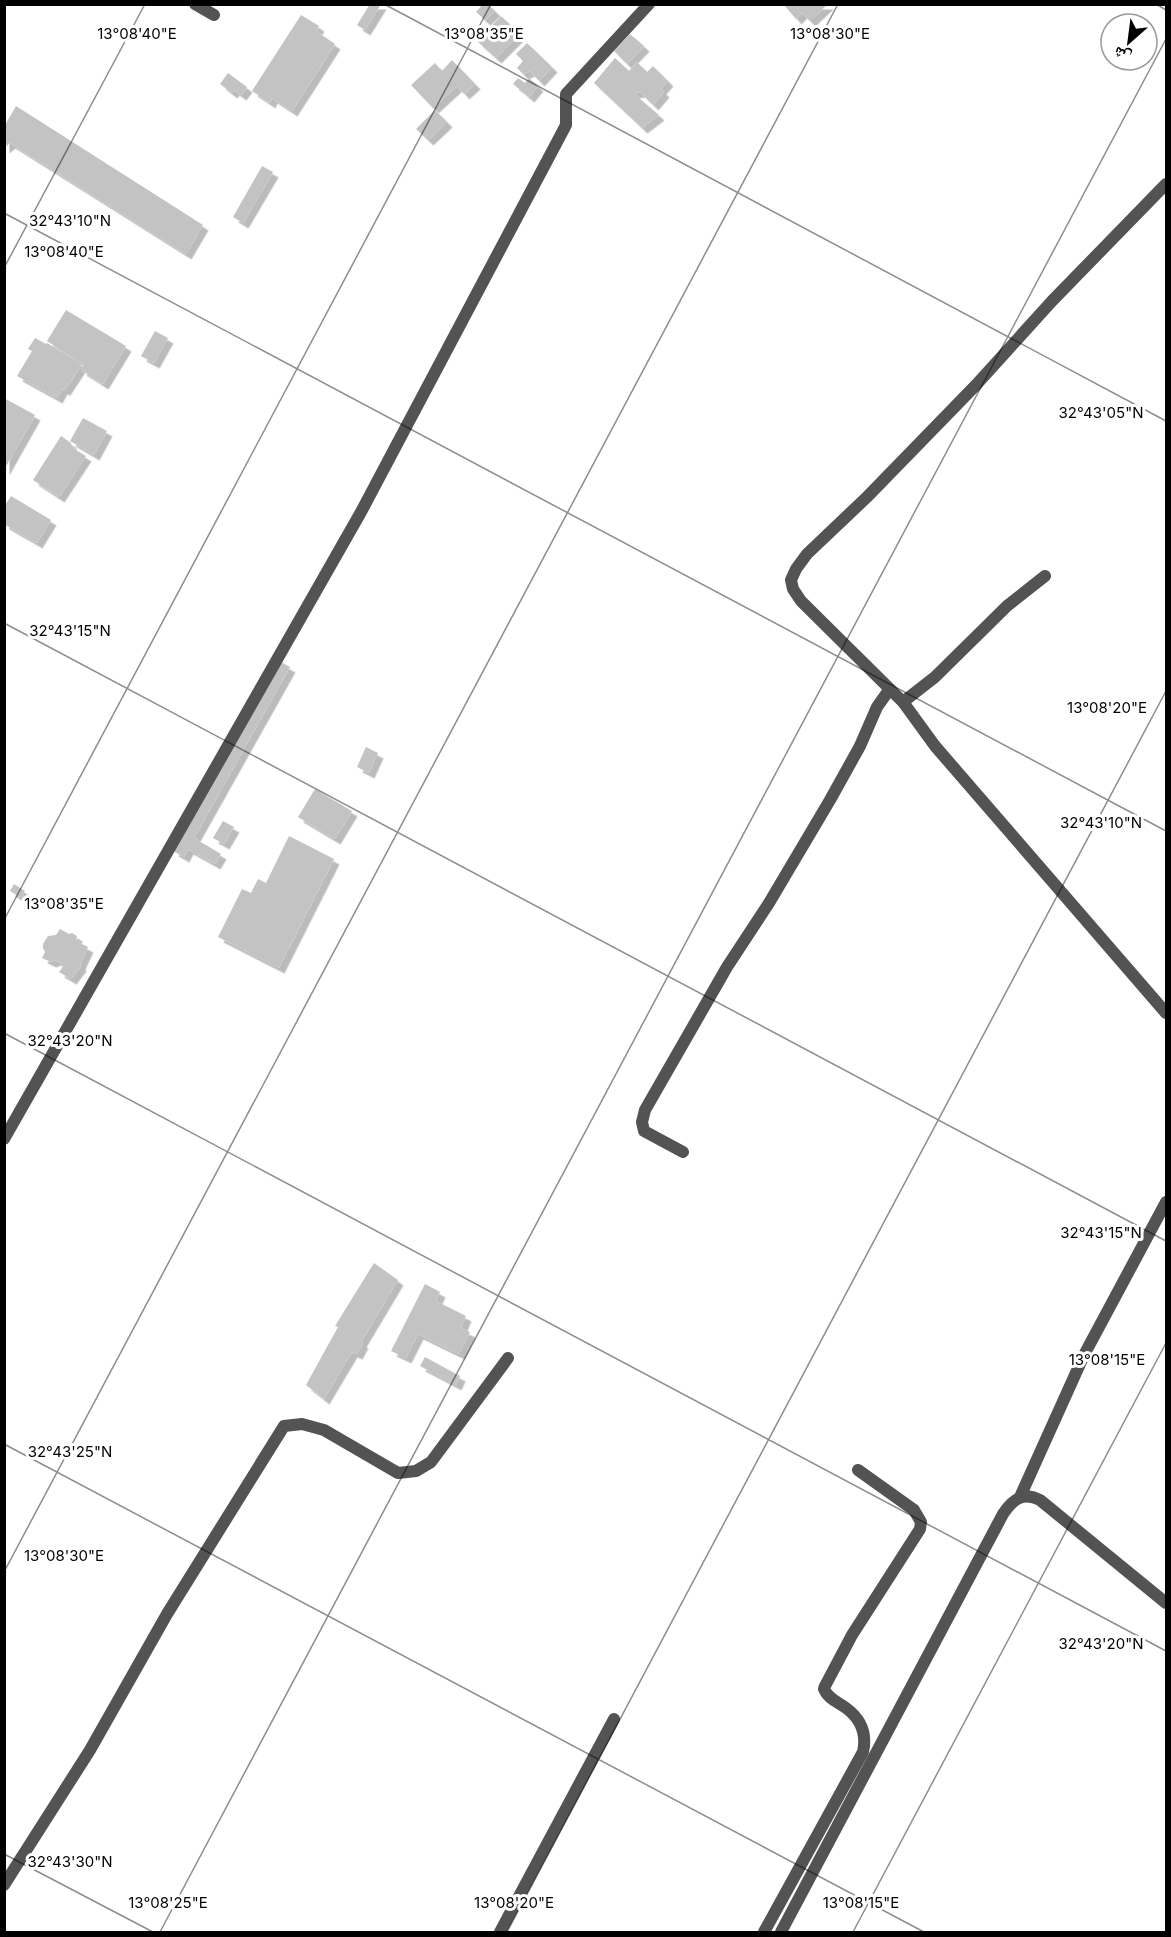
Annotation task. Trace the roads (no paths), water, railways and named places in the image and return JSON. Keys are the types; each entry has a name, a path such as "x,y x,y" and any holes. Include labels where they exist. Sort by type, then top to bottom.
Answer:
{"street":[{"path":"195,4 214,15"},
{"path":"4,1139 361,512 566,125 566,94 649,4"},
{"path":"1167,184 1052,301 976,385 860,505 807,554 791,580 793,589 801,601 903,702 935,746 1167,1013"},
{"path":"903,702 935,677 1007,606 1045,576"},
{"path":"683,1152 644,1131 642,1122 645,1110 727,967 769,903 825,809 860,746 877,707 889,690"},
{"path":"1020,1497 1084,1355 1167,1202"},
{"path":"4,1884 90,1750 167,1614 284,1426 303,1424 324,1430 398,1473 416,1471 431,1462 508,1358"},
{"path":"764,1932 863,1752 864,1733 859,1722 847,1708 826,1694 825,1686 852,1635 920,1529 921,1522 914,1510 858,1470"},
{"path":"781,1932 1003,1514 1013,1501 1020,1497 1030,1496 1040,1500 1167,1603"},
{"path":"500,1932 614,1719"}]}
